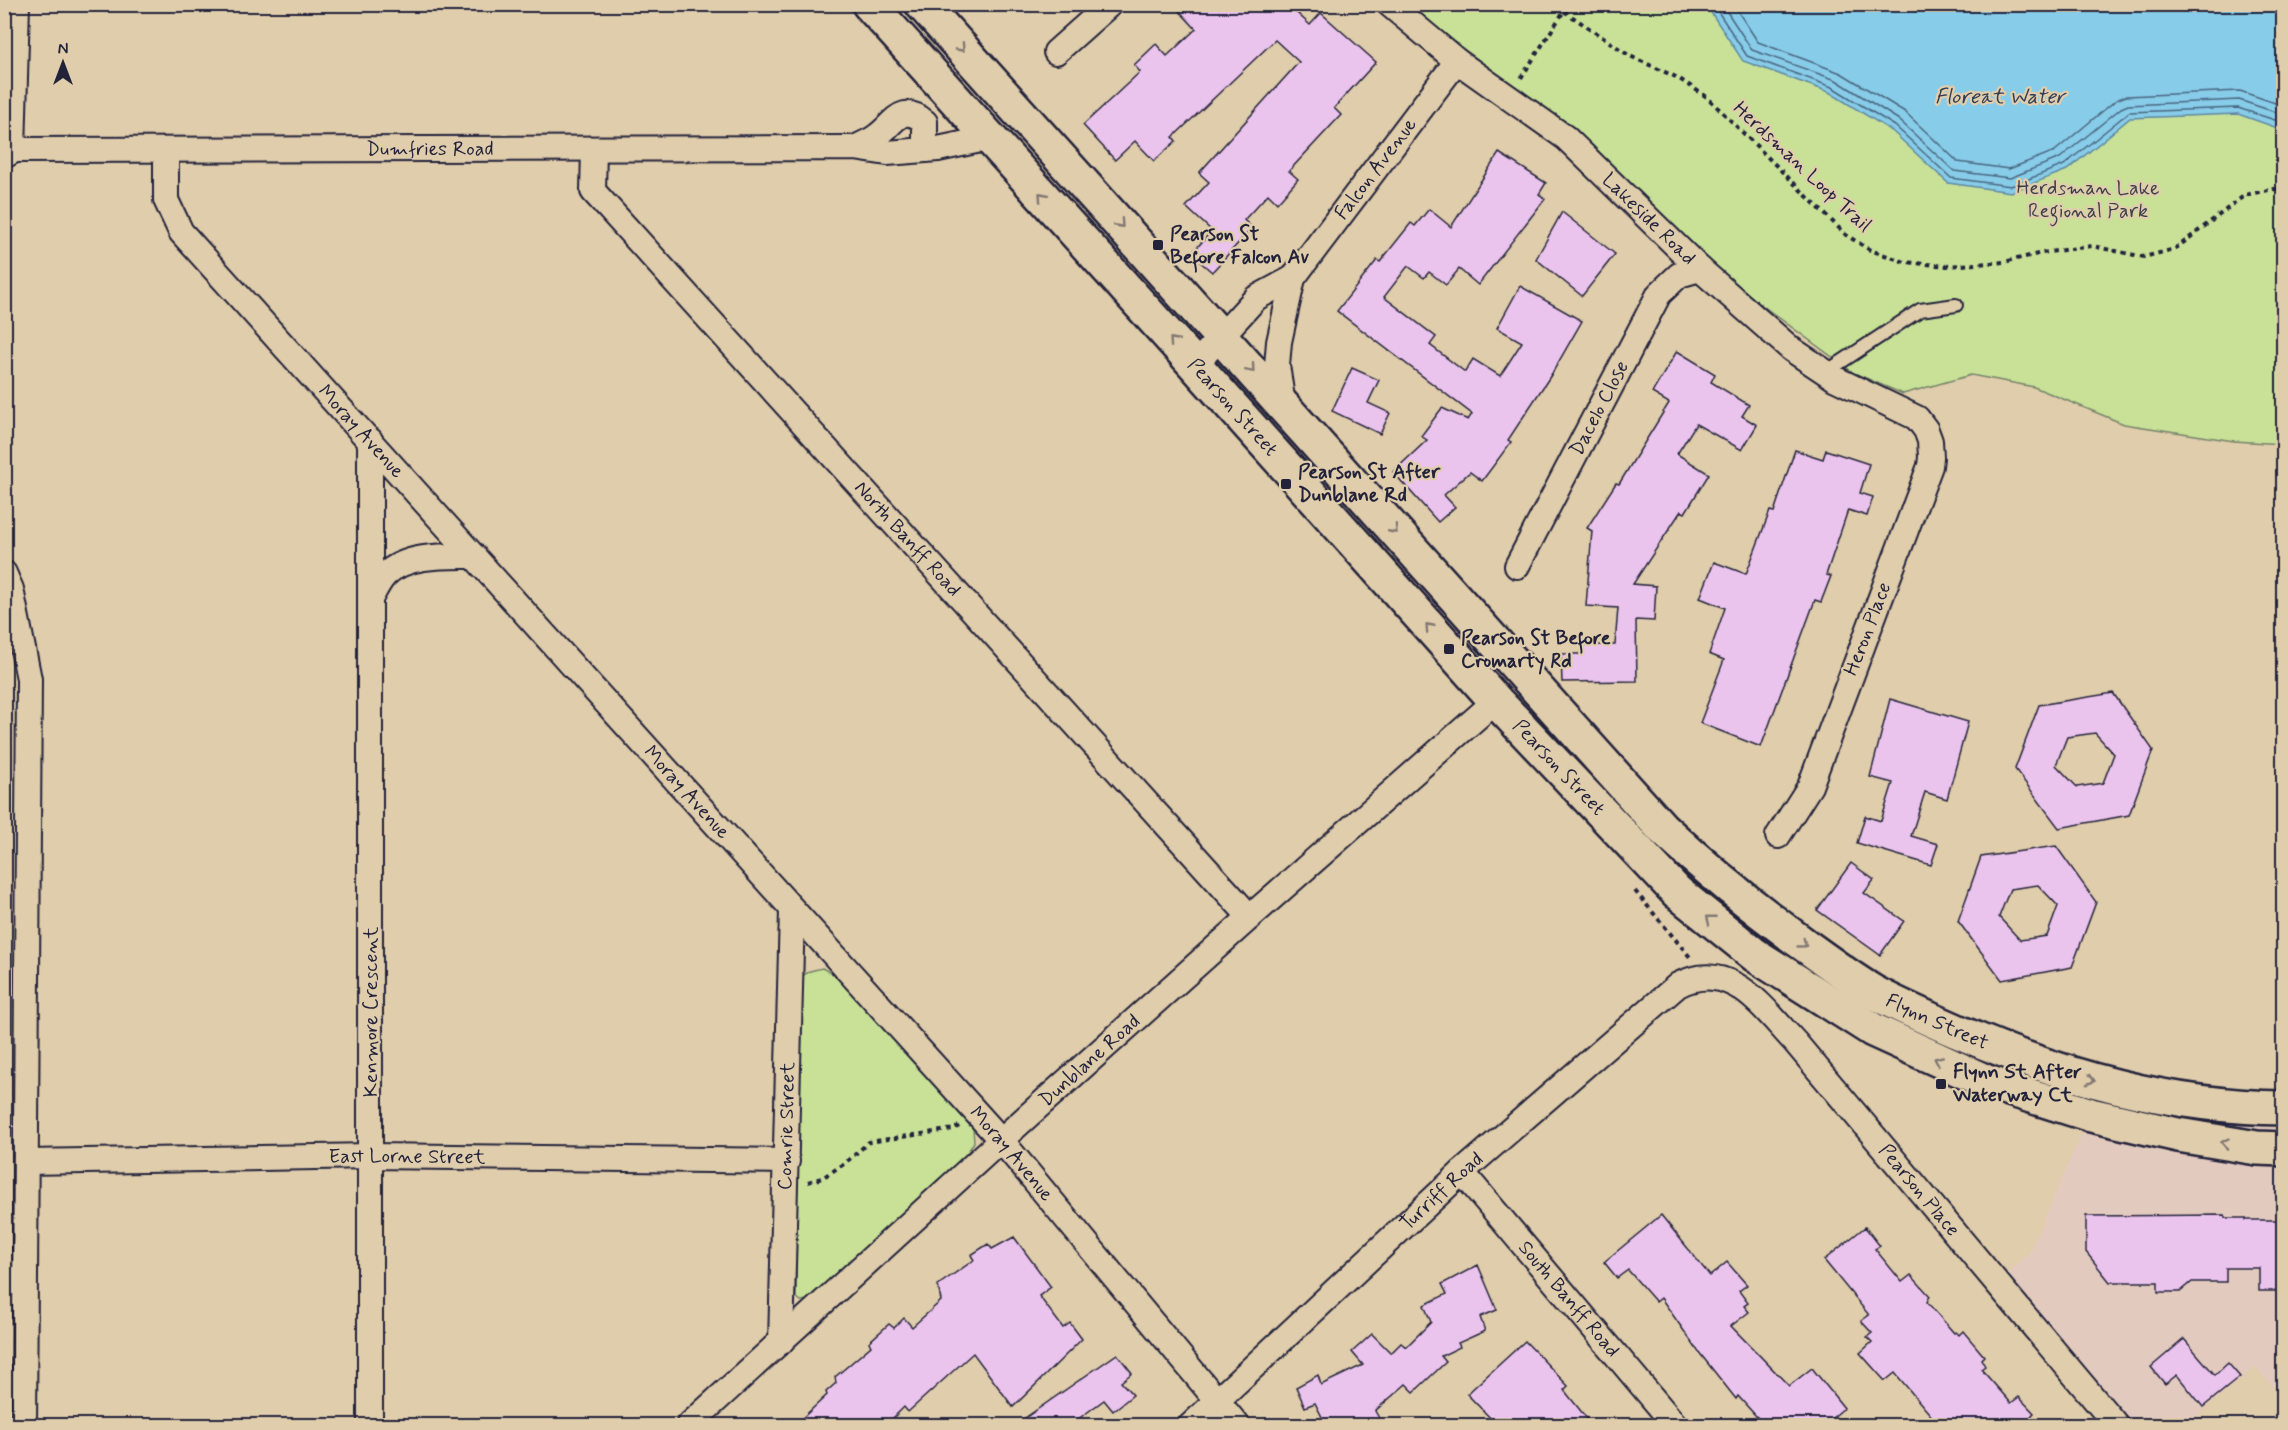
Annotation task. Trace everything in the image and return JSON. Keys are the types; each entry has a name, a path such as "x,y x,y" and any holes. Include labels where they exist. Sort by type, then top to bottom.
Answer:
{"main road":[{"name":"Pearson Street","path":"869,4 1497,702 1677,892 1755,955"},
{"name":"Pearson Street","path":"922,4 1662,828 1755,910"},
{"name":"Flynn Street","path":"1755,910 1843,973 1874,992 1911,1011 2029,1061 2064,1073 2169,1099 2239,1108 2283,1108"},
{"name":"Flynn Street","path":"1755,955 1873,1030 1988,1082 2091,1114 2178,1135 2257,1148 2283,1149"}],"street":[{"path":"7,152 17,4"},
{"path":"1056,52 1110,4"},
{"name":"Lakeside Road","path":"1389,4 1457,61 1566,138 1700,269 1791,349 1836,379 1917,418"},
{"name":"Falcon Avenue","path":"1195,364 1256,298 1293,278 1457,61"},
{"name":"Dumfries Road","path":"855,148 877,137 896,118 905,114 916,115 926,122 926,150"},
{"name":"Dumfries Road","path":"7,152 855,148 887,153 926,150 990,138"},
{"name":"Moray Avenue","path":"166,150 166,200 181,232 1001,1140 1238,1425"},
{"name":"North Banff Road","path":"594,150 593,191 1250,917"},
{"name":"Dacelo Close","path":"1517,566 1659,294 1679,275 1700,269"},
{"name":"Falcon Avenue","path":"1283,405 1277,365 1279,342 1293,278"},
{"name":"Heron Place","path":"1778,836 1810,786 1930,465 1930,441 1926,430 1917,418"},
{"name":"Kenmore Crescent","path":"369,1425 370,440"},
{"path":"370,599 385,575 405,563 434,555 474,556"},
{"path":"4,573 11,589 29,679 15,993 26,1162 14,1319 24,1425"},
{"name":"Dunblane Road","path":"688,1425 1250,917 1497,702"},
{"name":"Comrie Street","path":"781,1342 792,910"},
{"name":"Turriff Road","path":"1190,1425 1462,1172 1677,985 1690,979 1706,976"},
{"name":"Pearson Place","path":"1706,976 1722,978 1755,1000 1795,1042 2117,1425"},
{"name":"East Lorne Street","path":"26,1162 371,1156 787,1161"},
{"name":"South Banff Road","path":"1462,1172 1676,1425"}],"lane":[{"path":"1826,372 1920,310 1956,305"}],"path":[{"name":"Herdsman Loop Trail","path":"1559,4 1564,11 1630,56 1678,78 1707,97 1846,235 1870,250 1905,262 1947,266 2004,262 2042,253 2092,246 2144,257 2175,249 2245,195 2274,189 2283,190"},
{"path":"1510,97 1564,11"},
{"path":"786,1188 822,1178 844,1164 869,1142 954,1129 978,1115"}],"shaded area":[{"path":"2099,1095 2197,1117 2283,1129 2283,1399 2256,1367 2185,1425 2118,1425 2002,1279 2029,1253"}],"green space":[{"name":"Herdsman Lake Regional Park","path":"1408,5 2283,5 2283,444 2234,441 2124,424 2034,387 1971,375 1903,394 1854,373 1759,303"},
{"path":"822,968 837,976 973,1128 974,1142 966,1155 807,1300 801,1301 796,1297 799,978 810,971"}],"water":[{"name":"Floreat Water","path":"1706,5 2283,5 2283,130 2238,114 2130,118 2067,170 2011,192 1948,183 1892,131 1829,92 1743,61"}],"building":[{"path":"1173,4 1287,4 1310,25 1321,13 1376,62 1334,108 1341,115 1289,171 1298,179 1277,203 1268,194 1244,220 1252,228 1212,272 1191,254 1212,231 1186,207 1209,182 1199,173 1299,62 1275,40 1173,137 1176,141 1154,161 1135,141 1115,160 1083,125 1140,72 1134,65 1156,44 1167,56 1196,29"},
{"path":"1499,153 1546,183 1539,194 1545,199 1478,285 1459,269 1446,285 1429,272 1424,278 1408,266 1384,297 1436,337 1430,345 1465,372 1473,359 1500,376 1522,342 1497,328 1520,286 1582,321 1551,375 1508,440 1511,442 1482,481 1470,472 1444,495 1455,507 1438,522 1393,472 1427,440 1421,436 1442,408 1468,420 1472,414 1337,311 1377,260 1380,262 1411,223 1415,226 1429,209 1451,227"},
{"path":"1562,212 1615,254 1582,296 1536,259"},
{"path":"1677,351 1715,374 1711,382 1749,405 1742,416 1757,425 1742,450 1696,424 1677,454 1709,474 1685,513 1681,511 1633,584 1656,586 1654,621 1636,620 1637,681 1562,682 1561,654 1582,654 1582,645 1615,645 1618,608 1586,606 1592,531 1587,528 1616,483 1619,484 1669,403 1652,393"},
{"path":"1352,368 1379,380 1368,403 1390,413 1380,434 1332,411"},
{"path":"1795,450 1823,459 1826,450 1869,464 1860,493 1873,497 1867,516 1848,510 1826,575 1831,576 1821,602 1815,600 1761,747 1700,723 1724,660 1709,654 1725,608 1700,598 1714,562 1746,574 1770,511 1774,512"},
{"path":"2113,693 2153,750 2129,815 2059,828 2015,769 2039,705","holes":["2095,733 2114,754 2103,783 2077,787 2056,765 2067,737"]},
{"path":"1890,699 1968,722 1947,799 1925,792 1911,836 1938,844 1931,865 1857,843 1865,816 1881,821 1893,783 1870,777"},
{"path":"2056,846 2096,902 2072,967 2002,980 1958,921 1981,857","holes":["2038,885 2058,906 2047,936 2020,940 1999,917 2010,889"]},
{"path":"1851,863 1874,880 1864,893 1904,921 1880,955 1817,910"},
{"path":"1661,1215 1710,1276 1727,1262 1747,1285 1739,1291 1748,1303 1744,1306 1749,1312 1731,1326 1789,1386 1812,1368 1844,1408 1824,1425 1764,1425 1738,1396 1736,1399 1698,1351 1661,1298 1656,1302 1628,1270 1617,1278 1604,1262"},
{"path":"2225,1215 2225,1218 2246,1218 2246,1220 2283,1220 2283,1291 2259,1291 2259,1268 2226,1268 2226,1282 2192,1282 2180,1292 2158,1292 2158,1282 2110,1282 2086,1252 2086,1216"},
{"path":"1865,1227 1880,1246 1875,1249 1902,1282 1911,1275 1930,1296 1927,1302 1954,1333 1959,1335 1963,1331 1984,1356 1981,1359 1985,1366 1981,1369 2011,1403 2019,1397 2034,1413 2031,1416 2038,1425 1939,1425 1895,1373 1885,1381 1860,1353 1872,1342 1867,1337 1872,1333 1861,1321 1869,1315 1824,1260"},
{"path":"1014,1237 1051,1287 1039,1296 1063,1328 1070,1323 1082,1339 1013,1407 973,1353 908,1412 904,1407 886,1425 795,1425 827,1395 826,1392 836,1383 835,1377 871,1346 869,1342 889,1324 894,1328 904,1318 912,1327 941,1301 938,1285 974,1260 971,1255 988,1244 992,1249"},
{"path":"1478,1265 1497,1310 1480,1317 1485,1331 1458,1343 1460,1347 1441,1356 1446,1362 1414,1392 1406,1384 1375,1411 1383,1425 1326,1425 1315,1403 1305,1407 1296,1387 1318,1375 1321,1385 1363,1365 1352,1352 1372,1334 1391,1353 1401,1343 1406,1347 1431,1322 1424,1305 1447,1294 1442,1284"},
{"path":"2184,1339 2215,1375 2228,1363 2240,1377 2203,1407 2177,1375 2165,1384 2151,1367"},
{"path":"1525,1341 1568,1386 1564,1390 1592,1425 1497,1425 1467,1394"},
{"path":"1117,1354 1132,1373 1121,1382 1133,1395 1113,1411 1104,1400 1070,1425 1015,1425"}],"place":[{"name":"Pearson St Before Falcon Av","path":"1158,245"},
{"name":"Pearson St After Dunblane Rd","path":"1286,484"},
{"name":"Pearson St Before Cromarty Rd","path":"1449,649"},
{"name":"Flynn St After Waterway Ct","path":"1941,1084"}]}
